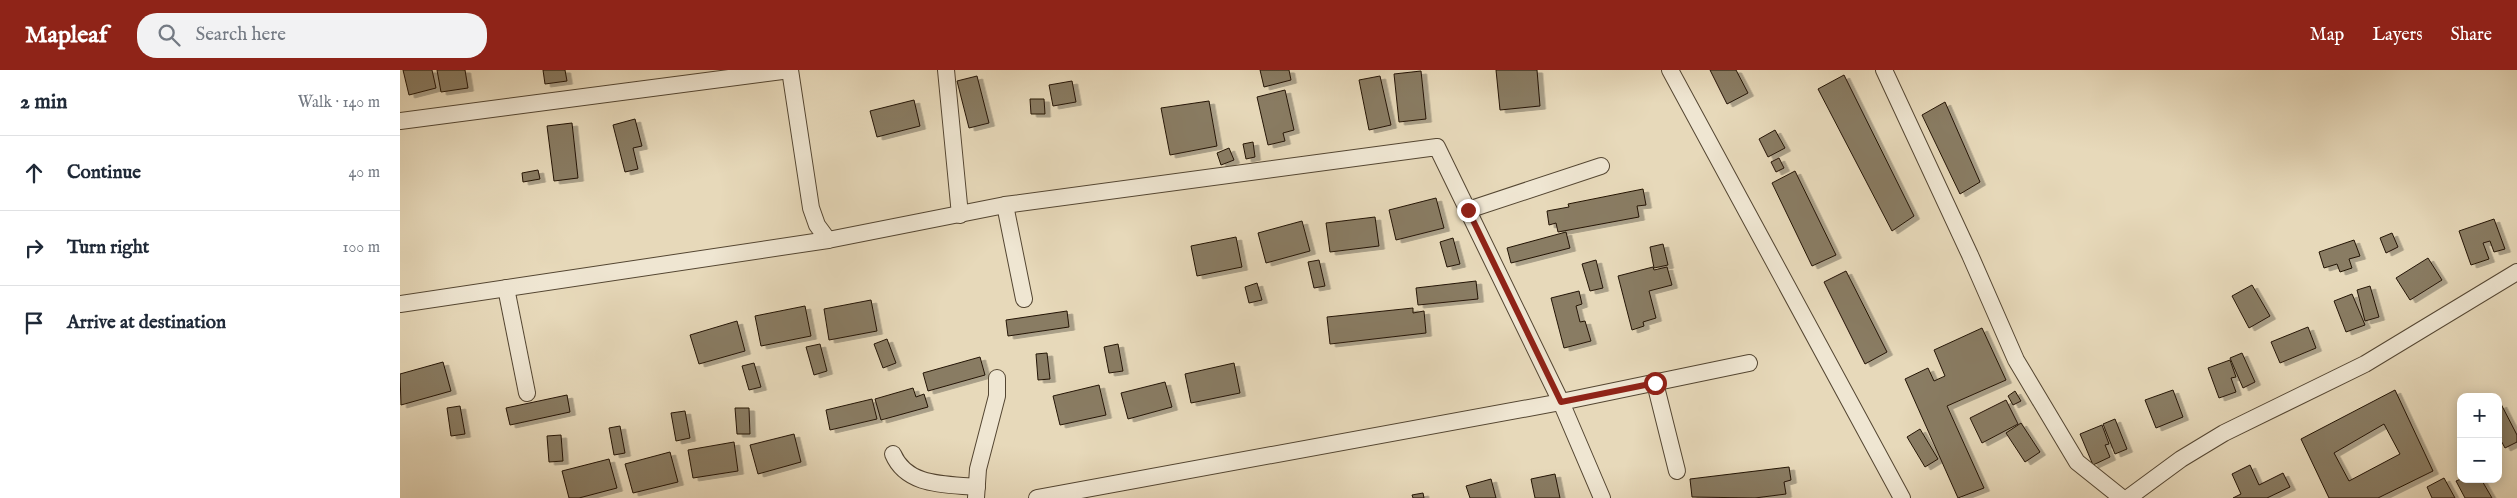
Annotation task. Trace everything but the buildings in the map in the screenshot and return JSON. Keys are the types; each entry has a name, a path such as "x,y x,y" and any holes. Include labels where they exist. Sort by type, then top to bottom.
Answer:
{"street":[{"path":"400,121 790,70 810,208 817,224 828,240"},
{"path":"946,70 960,215"},
{"path":"1670,70 1902,498"},
{"path":"1884,70 1970,255 2016,360 2077,462 2122,498"},
{"path":"400,304 828,240 1005,205 1437,147 1561,402 1602,498"},
{"path":"1468,210 1601,166"},
{"path":"1005,205 1024,299"},
{"path":"2128,498 2181,459 2207,443 2365,364 2517,272"},
{"path":"506,288 527,393"},
{"path":"1038,498 1561,402 1749,363"},
{"path":"893,454 898,466 913,478 976,493 978,469 997,396 997,378"},
{"path":"1655,383 1677,471"}],"route":[{"path":"1468,210 1561,402 1655,383"}]}
